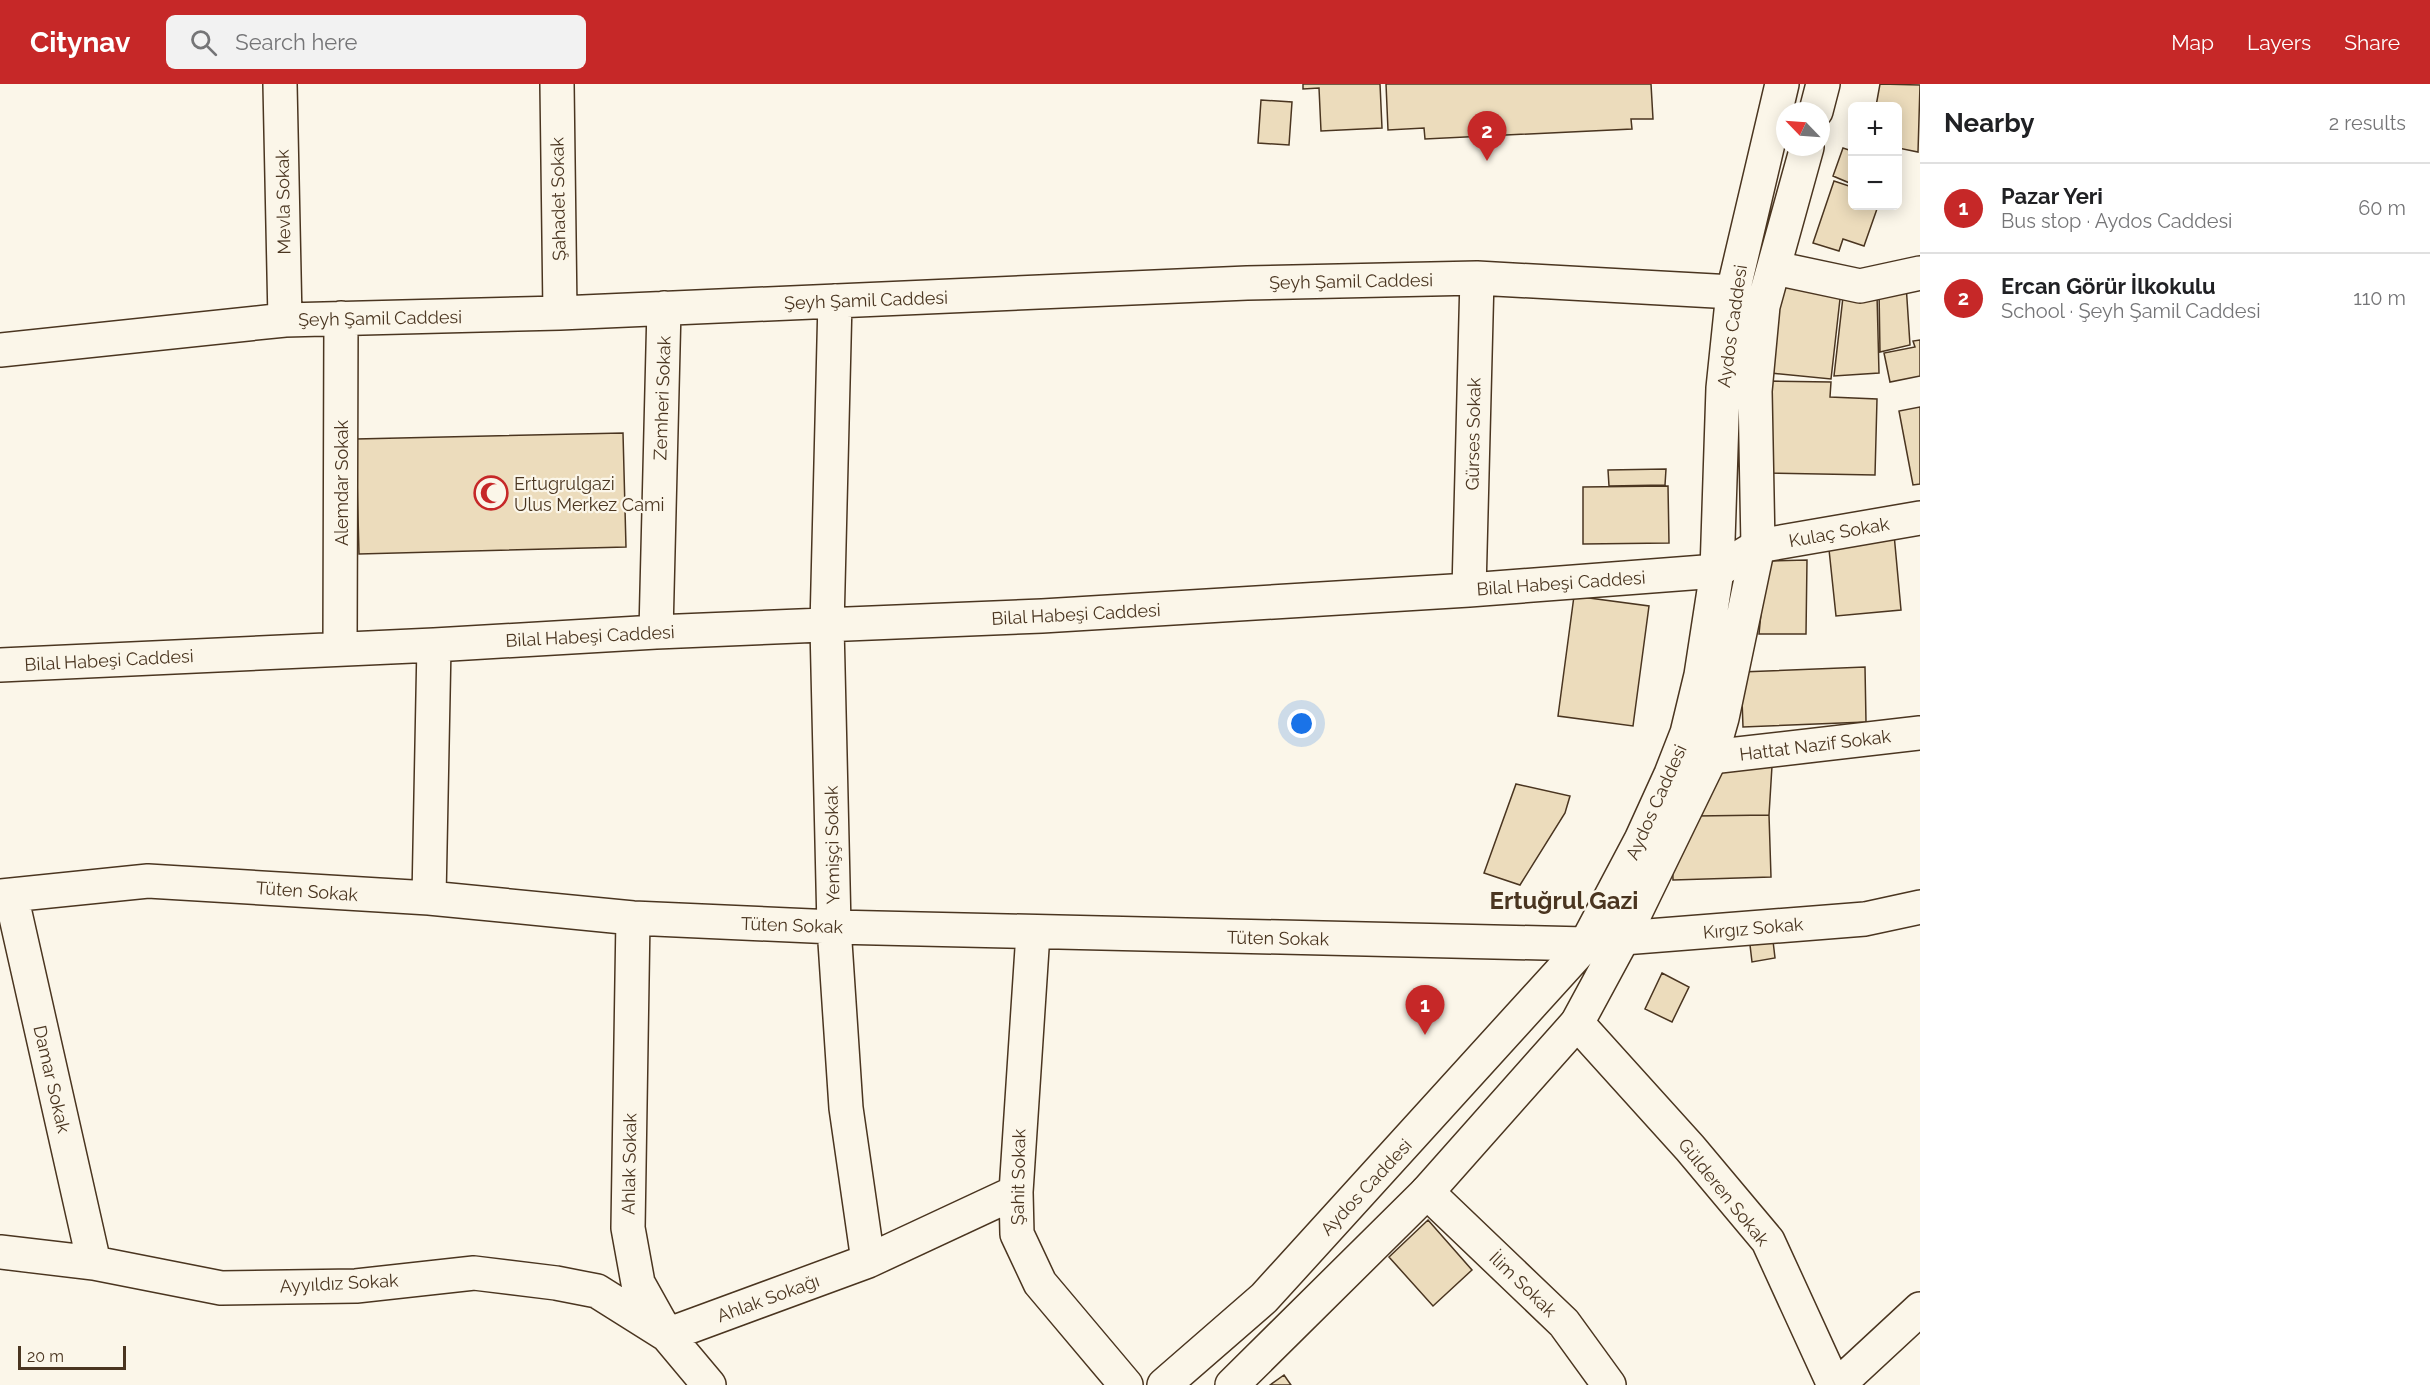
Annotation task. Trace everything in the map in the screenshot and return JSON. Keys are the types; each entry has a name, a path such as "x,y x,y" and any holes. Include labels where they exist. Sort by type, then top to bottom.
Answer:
{"street":[{"name":"Mevla Sokak","path":"280,84 285,320"},
{"name":"Şahadet Sokak","path":"557,84 560,314"},
{"name":"Aydos Caddesi","path":"1164,1385 1264,1298 1586,944 1641,840 1687,733 1701,675 1717,571 1723,388 1733,292 1782,84"},
{"path":"1818,102 1823,84"},
{"name":"Aydos Caddesi","path":"1232,1385 1427,1192 1577,1023 1623,938 1711,757 1722,718 1758,546 1755,391 1763,306 1805,156"},
{"path":"1775,268 1860,286 1920,273"},
{"name":"Şeyh Şamil Caddesi","path":"0,350 285,320 560,314 1247,284 1477,278 1733,292"},
{"name":"Gürses Sokak","path":"1470,590 1477,278"},
{"name":"Yemişçi Sokak","path":"835,301 827,626 834,927 846,1108 868,1261"},
{"name":"Zemheri Sokak","path":"656,632 664,308"},
{"name":"Alemdar Sokak","path":"340,648 341,318"},
{"name":"Kulaç Sokak","path":"1758,546 1920,518"},
{"path":"1717,571 1758,546"},
{"name":"Bilal Habeşi Caddesi","path":"0,665 434,645 656,632 1054,616 1470,590 1717,571"},
{"path":"429,898 434,645"},
{"name":"Hattat Nazif Sokak","path":"1711,757 1920,733"},
{"name":"Tüten Sokak","path":"5,895 148,881 429,898 633,918 834,927 1586,944"},
{"name":"Damar Sokak","path":"5,895 94,1263"},
{"name":"Kırgız Sokak","path":"1586,944 1623,938 1865,919 1920,907"},
{"name":"Ahlak Sokak","path":"633,918 628,1228 638,1283 667,1335 709,1385"},
{"name":"Şahit Sokak","path":"1033,933 1016,1192 1017,1234 1040,1283 1126,1385"},
{"name":"Gülderen Sokak","path":"1577,1023 1690,1148 1768,1241 1836,1385"},
{"path":"868,1261 1016,1192"},
{"name":"İlim Sokak","path":"1427,1192 1564,1323 1609,1385"},
{"name":"Ayyıldız Sokak","path":"0,1252 94,1263 221,1288 356,1286 474,1273 544,1281 597,1291 667,1335"},
{"name":"Ahlak Sokağı","path":"667,1335 868,1261"},
{"path":"1836,1385 1920,1309"}],"building":[{"path":"1303,84 1380,84 1382,128 1321,131 1319,88 1303,89"},
{"path":"1386,84 1651,84 1653,119 1631,119 1632,129 1425,139 1424,128 1388,130"},
{"path":"1880,84 1920,85 1918,152 1902,149 1902,102 1877,102"},
{"path":"1261,100 1292,102 1289,145 1258,143"},
{"path":"1843,148 1848,150 1848,182 1833,176"},
{"path":"1834,181 1848,186 1848,210 1877,210 1864,246 1843,239 1839,251 1813,243"},
{"path":"1780,283 1841,290 1831,379 1771,373"},
{"path":"1906,284 1910,345 1880,352 1879,290"},
{"path":"1877,295 1879,373 1834,376 1843,297"},
{"path":"1920,340 1920,376 1890,382 1884,353 1915,347 1913,341"},
{"path":"1770,381 1831,382 1830,397 1877,399 1875,475 1767,473"},
{"path":"1920,407 1920,484 1913,485 1899,411"},
{"name":"Ertugrulgazi Ulus Merkez Cami","path":"623,433 626,547 359,554 356,439"},
{"path":"1666,469 1665,485 1609,486 1608,470"},
{"path":"1668,486 1669,543 1583,544 1583,487"},
{"path":"1894,534 1901,610 1836,616 1828,540"},
{"path":"1807,560 1806,634 1759,634 1766,561"},
{"path":"1574,596 1649,606 1633,726 1558,716"},
{"path":"1865,667 1866,722 1743,727 1741,672"},
{"path":"1772,766 1769,815 1696,816 1695,806 1712,793 1712,767"},
{"path":"1516,784 1570,796 1565,813 1520,885 1484,873"},
{"path":"1769,815 1771,877 1673,880 1672,847 1696,816"},
{"path":"1773,941 1775,958 1752,962 1750,945"},
{"path":"1662,973 1689,987 1672,1022 1645,1009"},
{"path":"1428,1220 1472,1270 1433,1306 1389,1257"},
{"path":"1284,1375 1291,1385 1270,1385"}],"place":[{"name":"Ercan Görür İlkokulu","path":"1487,161"},
{"name":"Ertugrulgazi Ulus Merkez Cami","path":"491,493"},
{"name":"Pazar Yeri","path":"1425,1035"}],"district":[{"name":"Ertuğrul Gazi","path":"1564,900"}]}
